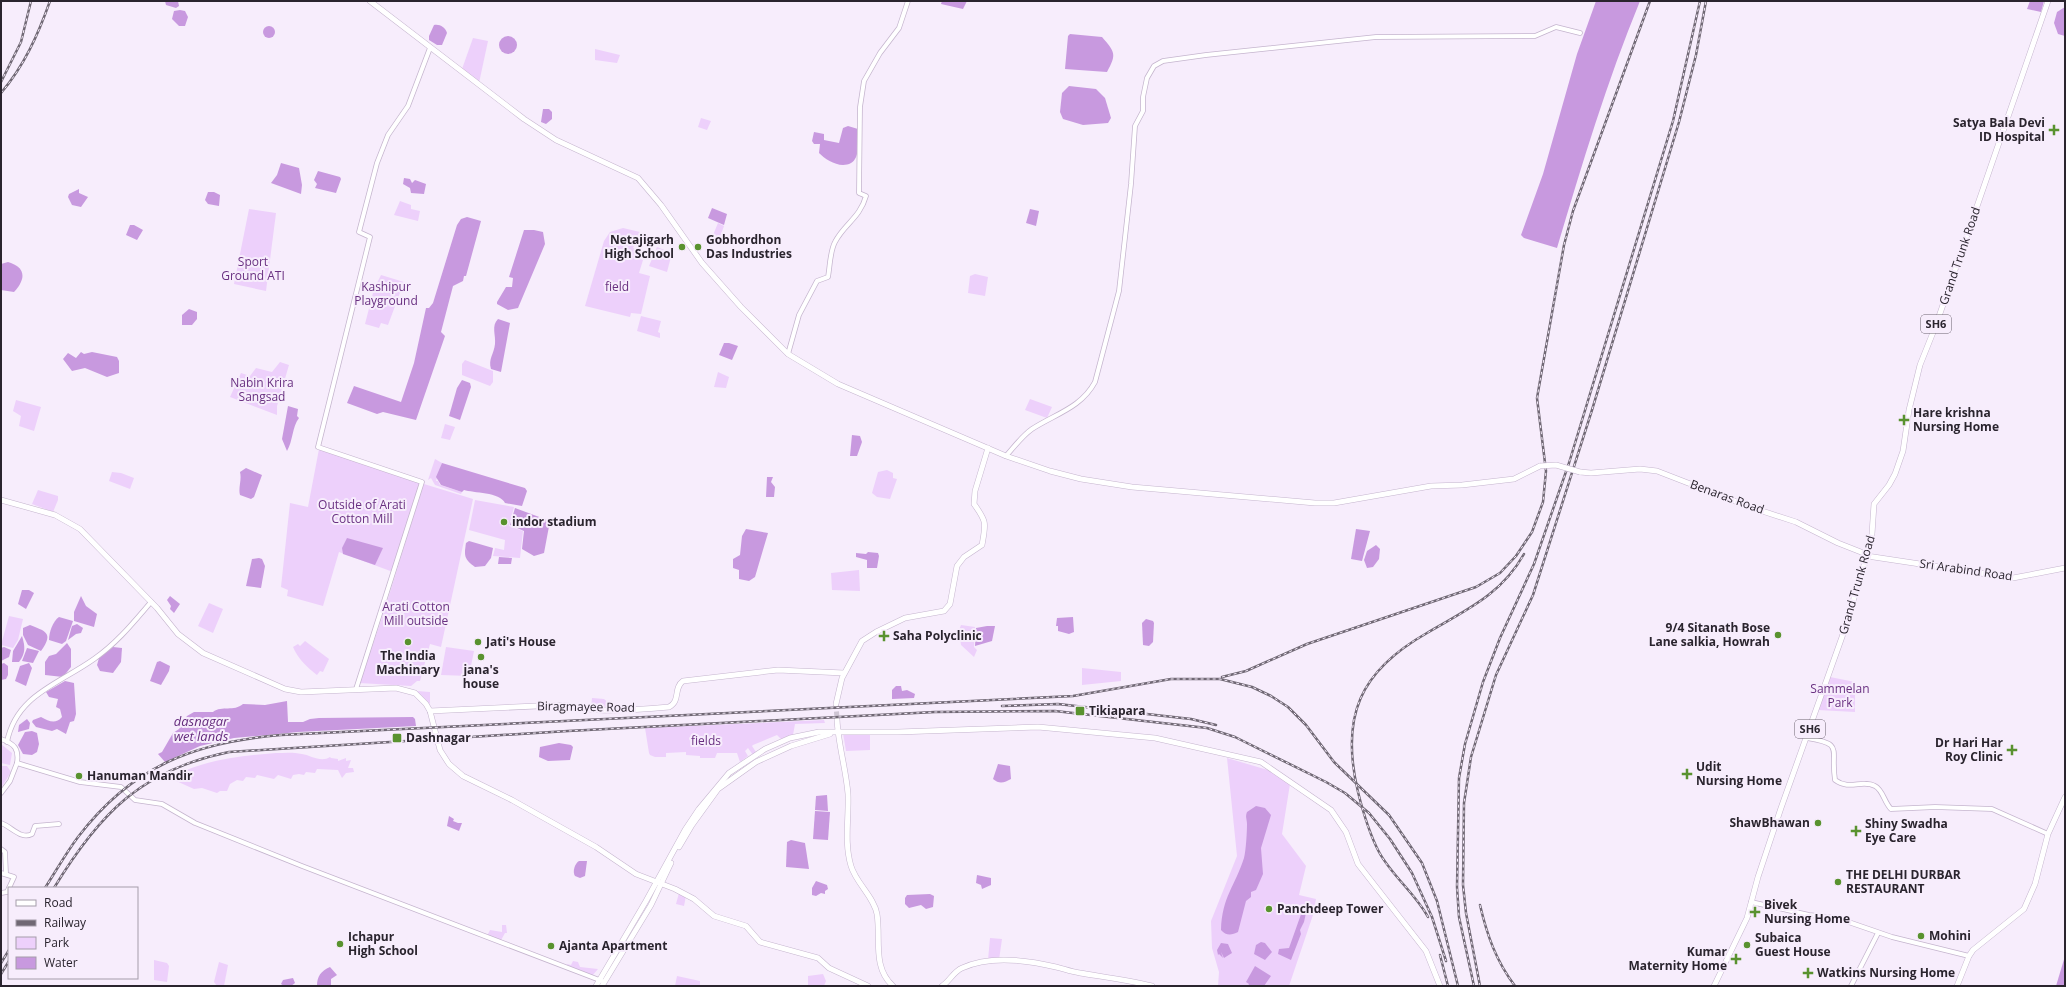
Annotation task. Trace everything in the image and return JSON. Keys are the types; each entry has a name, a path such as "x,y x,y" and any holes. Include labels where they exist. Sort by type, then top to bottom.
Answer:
{"main road":[{"path":"370,1 524,119 556,140 638,178 661,205 702,263 741,308 788,354 838,384 1006,456"},
{"name":"Grand Trunk Road","path":"1714,986 1747,918 1781,808 1842,638 1867,556 1872,534 1874,504 1889,485 1895,474 1903,451 1909,410 1920,365 1936,325 2048,1"},
{"path":"836,704 844,674 862,641 876,632 905,618 944,611 950,604 957,566 964,557 982,544 985,518 974,504 975,491 988,448"},
{"name":"Benaras Road","path":"1006,456 1050,471 1088,480 1132,487 1315,503 1334,503 1432,486 1503,481 1514,479 1540,466 1556,465 1580,472 1591,473 1640,469 1657,471 1750,507 1796,522 1838,543 1866,554 1867,556"},
{"path":"1,500 41,510 72,523 84,533 151,602 173,629 188,644 203,653 218,658 264,682 285,689 301,692 382,688 408,690 420,698 430,711 440,750 449,764 462,776 512,800 596,847 636,874 694,899 714,916 746,926 760,942 818,958 829,968 868,986"},
{"name":"Sri Arabind Road","path":"1867,556 2013,578 2065,568"},
{"name":"Biragmayee Road","path":"430,711 565,705 572,705 579,709 601,710 666,707 674,703 678,685 683,681 778,670 844,674"},
{"path":"837,719 836,732 848,794 848,844 851,867 877,913 878,952 881,969 887,981 893,986"},
{"path":"596,986 602,983 644,916 690,822 717,785 729,773 765,749 781,741 801,735 836,732 898,732 1038,727 1155,738 1261,762 1331,810 1346,832 1358,864 1426,951 1440,986"},
{"path":"659,883 692,825 718,789 756,762 791,746 836,732"},
{"path":"1957,986 1969,956 1984,939 2024,909 2034,884 2048,834 2065,797"},
{"path":"942,986 953,974 962,968 986,961 1010,960 1055,966 1078,973 1121,979 1152,986"}],"street":[{"path":"788,354 797,322 817,281 828,276 835,243 859,214 865,200 866,196 859,193 860,107 864,81 880,54 899,28 908,1"},
{"path":"1006,456 1031,430 1051,420 1079,402 1089,392 1095,382 1118,292 1131,184 1135,126 1143,111 1143,98 1147,78 1154,66 1163,61 1206,55 1376,37 1535,36 1556,27 1580,33"},
{"path":"356,690 422,482 318,447 370,237 359,232 377,163 388,135 408,106 430,48"},
{"path":"7,742 13,721 26,703 42,691 93,660 112,645 133,625 151,602"},
{"path":"1807,738 1828,742 1833,747 1835,780 1845,786 1876,786 1891,809 1943,807 1992,809 2008,814 2048,834"},
{"path":"1,739 17,751 17,763 10,781 1,793"},
{"path":"17,763 80,782 121,787 135,800 162,804 195,823 602,983"},
{"path":"1,823 12,828 18,834 29,836 32,834 35,826 59,824"},
{"path":"1,848 5,852 3,874 14,877 9,887"},
{"path":"1751,902 1809,915 1837,918 1878,933 1969,956"},
{"path":"1851,986 1878,933"}],"green space":[{"path":"473,38 488,41 479,83 462,69"},
{"path":"595,49 620,55 617,63 595,60"},
{"path":"701,118 711,121 707,130 698,127"},
{"path":"400,201 411,205 411,209 420,211 418,221 394,215"},
{"name":"Sport Ground ATI","path":"249,209 276,213 266,291 234,284"},
{"path":"718,223 724,226 720,237 713,235"},
{"name":"field","path":"623,228 640,232 633,248 637,250 635,257 643,260 639,273 650,276 641,314 631,313 630,317 585,306 604,241 610,232"},
{"path":"657,247 672,253 667,272 649,266"},
{"path":"975,274 988,277 985,296 968,293 970,276"},
{"name":"Kashipur Playground","path":"381,275 404,282 388,325 381,323 379,328 365,324 374,289"},
{"path":"641,316 661,321 658,332 660,333 660,338 637,331"},
{"path":"465,360 493,371 493,382 490,386 462,375 462,364"},
{"name":"Nabin Krira Sangsad","path":"280,362 289,365 277,406 277,415 230,397 241,373 250,376 256,368 272,372"},
{"path":"718,372 729,377 726,388 714,387"},
{"path":"1030,399 1052,407 1047,418 1025,410"},
{"path":"16,400 41,407 34,431 19,426 21,416 13,411"},
{"path":"445,424 455,427 450,440 441,438"},
{"name":"Outside of Arati Cotton Mill","path":"319,449 420,483 393,572 339,552 323,606 287,596 288,590 281,587 290,503 308,507"},
{"path":"435,459 442,463 436,481 438,481 440,485 462,492 461,494 435,485 431,478 428,480"},
{"path":"887,470 893,473 893,478 897,479 890,499 877,497 872,493 878,472"},
{"path":"112,472 121,473 134,478 130,489 109,481"},
{"name":"Arati Cotton Mill outside","path":"424,484 473,499 441,647 430,644 420,681 417,681 411,686 359,683 385,609"},
{"path":"38,490 58,496 53,512 32,504"},
{"path":"475,500 514,507 509,526 523,531 520,558 493,556 495,548 504,550 505,540 469,530"},
{"path":"859,570 860,591 832,590 831,573"},
{"path":"209,603 223,609 213,633 198,626"},
{"path":"9,616 23,619 18,640 13,648 1,645"},
{"path":"961,625 975,627 974,647 977,650 974,657 961,645 959,630"},
{"path":"305,641 329,659 323,672 320,671 317,675 297,655 293,647 298,644 300,646"},
{"path":"446,647 474,651 469,676 441,675"},
{"path":"1082,668 1121,672 1121,681 1082,685"},
{"name":"Sammelan Park","path":"1830,677 1855,682 1855,712 1818,710"},
{"path":"417,691 430,692 430,704"},
{"path":"592,698 604,699 610,704 608,709 591,709"},
{"name":"fields","path":"824,720 825,723 795,724 793,735 781,739 777,735 753,745 752,746 756,752 753,755 748,748 745,751 748,756 740,762 737,753 717,753 715,758 700,758 700,756 686,755 686,752 666,753 666,757 655,757 649,753 645,728"},
{"path":"843,733 870,733 870,750 846,751"},
{"path":"1,744 12,753 10,765 1,763"},
{"path":"276,753 299,753 319,759 327,759 330,757 338,759 338,761 346,758 346,761 351,760 348,768 353,768 354,772 346,773 342,778 338,770 317,769 315,773 306,772 304,775 293,775 291,779 278,775 274,779 257,775 255,778 246,777 243,781 237,780 230,784 227,791 220,791 217,793 202,788 194,789 174,780 174,776 186,770 211,762 236,757"},
{"path":"1227,758 1275,772 1290,784 1282,834 1306,866 1299,895 1316,899 1313,915 1289,986 1218,986 1219,972 1212,948 1211,921 1237,856"},
{"path":"1,766 7,766 11,772 1,788"},
{"path":"679,893 686,896 684,906 676,904"},
{"path":"502,925 506,925 507,933 505,933 500,942 487,936 490,930 502,932"},
{"path":"990,938 1002,939 999,960 988,960"},
{"path":"154,960 167,963 169,966 167,982 154,980"},
{"path":"573,961 578,962 580,967 598,969 592,976 566,968 567,964 571,965"},
{"path":"219,962 228,965 224,986 217,986 214,982"},
{"path":"823,974 826,981 824,986 808,985 808,976"},
{"path":"677,976 700,981 700,986 675,986"}],"water":[{"path":"165,1 178,1 179,6 176,8 166,5"},
{"path":"942,1 967,1 963,9 941,4"},
{"path":"1596,1 1640,1 1606,92 1557,248 1524,238 1521,235 1543,174 1577,54"},
{"path":"2030,1 2044,1 2041,12 2027,9"},
{"path":"2065,7 2065,36 2058,34 2054,23 2057,12"},
{"path":"174,11 185,11 188,17 185,26 179,26 172,19"},
{"path":"434,25 442,26 447,33 442,45 437,45 429,40 429,36"},
{"path":"271,26 274,27 274,37 267,38 264,37 263,30 264,27"},
{"path":"1070,34 1102,37 1110,46 1113,53 1112,61 1107,72 1065,69 1068,36"},
{"path":"508,36 514,39 517,45 514,51 508,54 502,51 499,45 502,39"},
{"path":"1069,86 1096,89 1105,98 1111,118 1108,123 1083,125 1063,119 1060,112 1062,93"},
{"path":"543,109 549,109 552,112 552,119 546,124 541,122"},
{"path":"848,126 858,129 859,142 854,161 847,165 842,165 829,161 819,153 820,144 814,144 812,141 814,132 824,134 824,140 839,143 843,128"},
{"path":"281,163 299,168 302,185 301,194 271,183 277,175"},
{"path":"318,171 340,177 341,179 336,193 315,188 317,184 314,180"},
{"path":"404,178 410,179 412,183 415,180 426,184 424,194 411,193 410,188 403,184"},
{"path":"79,189 79,193 88,197 81,207 72,205 68,197 69,194"},
{"path":"208,192 214,192 220,195 219,206 208,204 205,200"},
{"path":"712,208 727,214 724,225 708,218"},
{"path":"1030,209 1039,211 1036,226 1026,223"},
{"path":"467,217 481,221 466,276 464,276 463,281 453,286 441,332 445,336 416,420 383,412 377,414 347,403 354,386 401,402 414,363 426,308 429,308 433,303 457,225 461,219"},
{"path":"130,225 134,225 143,230 137,240 126,235"},
{"path":"524,230 543,232 545,244 518,308 508,310 497,304 497,302 506,287 512,287 513,278 509,277"},
{"path":"8,262 18,267 22,274 21,282 14,292 1,290 1,264"},
{"path":"189,309 197,312 197,319 192,325 182,325 182,315"},
{"path":"498,319 510,323 501,372 491,369 490,365 495,344 495,325"},
{"path":"724,343 738,346 732,360 719,355"},
{"path":"81,352 84,354 92,352 117,357 119,361 119,373 107,377 85,368 72,371 63,359 68,353 76,358"},
{"path":"462,380 470,383 471,387 460,420 449,416 457,388"},
{"path":"288,406 298,409 297,416 299,418 287,451 282,439"},
{"path":"852,435 860,436 862,442 857,456 850,456"},
{"path":"442,463 525,488 527,491 522,506 505,503 502,499 492,495 464,490 462,492 441,485 436,477"},
{"path":"246,468 262,475 254,497 251,499 240,495 240,472"},
{"path":"767,477 773,477 771,482 775,487 774,497 766,497"},
{"path":"515,508 550,521 544,553 534,556 522,549 524,531 510,525"},
{"path":"746,529 768,533 755,577 749,581 739,579 739,570 733,568 733,559 740,555 742,536"},
{"path":"1356,529 1370,531 1362,561 1351,559"},
{"path":"347,538 383,548 375,565 343,554 342,548"},
{"path":"469,541 493,548 491,558 485,566 475,567 467,559 465,547 466,543"},
{"path":"1376,545 1380,549 1379,559 1373,567 1367,568 1364,560 1367,551"},
{"path":"868,552 878,553 877,568 867,568 867,560 856,557 856,553 866,554"},
{"path":"499,557 512,558 511,564 498,564"},
{"path":"252,559 262,559 265,566 261,588 246,586"},
{"path":"22,590 29,590 34,593 26,609 18,604"},
{"path":"81,596 86,606 97,614 94,627 74,621 74,612"},
{"path":"170,596 180,604 174,613 170,609 171,606 167,600"},
{"path":"59,617 73,621 66,641 62,644 49,640 52,627"},
{"path":"1073,617 1074,632 1069,634 1058,631 1058,626 1056,626 1057,618"},
{"path":"1146,619 1153,621 1154,623 1153,642 1149,646 1143,645 1142,623"},
{"path":"77,624 83,628 81,633 76,634 68,640 72,626"},
{"path":"30,625 46,633 47,640 41,651 28,645 23,635 23,628"},
{"path":"995,626 992,641 975,646 976,628"},
{"path":"22,636 24,646 23,656 19,662 12,662 13,651"},
{"path":"67,643 71,649 71,667 63,677 45,675 45,662 49,656 56,654"},
{"path":"4,647 11,650 9,657 1,661 1,648"},
{"path":"113,647 122,648 121,662 113,673 100,671 97,665 99,658"},
{"path":"27,648 39,651 33,663 22,661"},
{"path":"160,661 170,666 169,671 161,685 150,681 157,662"},
{"path":"4,663 8,666 8,675 6,679 1,680 1,664"},
{"path":"29,663 32,668 26,686 15,681 20,666"},
{"path":"65,681 74,683 76,714 74,721 70,722 66,734 57,729 52,731 36,727 32,722 33,720 41,717 54,722 62,717 60,709 56,707 58,699 49,697 46,692"},
{"path":"896,686 901,686 902,691 907,690 915,694 914,698 892,699 892,690"},
{"name":"dasnagar wet lands","path":"287,701 288,722 303,722 310,719 319,718 413,717 415,719 416,726 298,732 234,738 200,746 165,762 158,754 162,752 173,733 179,729 187,716 194,712 213,712 220,709 236,708 243,704 265,705"},
{"path":"27,719 30,723 29,729 18,732 19,725"},
{"path":"32,731 37,733 39,744 37,752 32,755 23,754 18,745 25,732"},
{"path":"559,743 571,745 573,747 570,760 548,761 539,757 540,747"},
{"path":"998,764 1010,766 1011,779 1005,782 1000,782 993,779"},
{"path":"827,795 828,811 815,810 816,796"},
{"path":"1256,806 1265,808 1271,815 1261,848 1263,874 1256,890 1251,892 1251,897 1246,901 1238,932 1227,934 1221,930 1226,900 1244,858 1247,836 1246,814"},
{"path":"815,811 830,812 828,840 813,839"},
{"path":"449,816 454,819 453,821 462,823 459,831 447,826"},
{"path":"791,840 805,843 809,869 786,867 787,842"},
{"path":"579,861 587,861 585,876 580,878 575,876 574,872 575,866"},
{"path":"977,875 991,878 991,885 982,889 981,885 976,883"},
{"path":"816,881 827,885 828,889 825,891 825,894 821,893 816,896 812,895 812,888"},
{"path":"930,894 934,896 933,907 926,909 921,905 909,908 905,904 905,898 907,895"},
{"path":"1305,903 1308,904 1304,922 1291,960 1278,954 1279,949 1289,948"},
{"path":"1261,942 1265,943 1272,952 1265,960 1254,954 1256,945"},
{"path":"1221,943 1228,944 1232,953 1224,958 1221,952 1223,958 1219,954 1218,955 1217,950"},
{"path":"2065,956 2065,986 2056,986"},
{"path":"1255,966 1271,976 1264,986 1248,986 1249,984 1246,982"},
{"path":"330,967 337,975 331,979 331,986 317,986 320,974"},
{"path":"293,978 295,983 291,986 284,986 281,984 283,980"}],"tunnel":[{"path":"836,704 837,719"}],"railway":[{"path":"1,82 21,42 31,1"},
{"path":"1,93 17,72 30,50 50,1"},
{"path":"1222,677 1246,671 1307,644 1476,587 1500,573 1516,556 1532,532 1543,502 1546,471 1537,398 1564,245 1573,211 1650,1"},
{"path":"1474,986 1459,917 1457,887 1459,778 1465,744 1483,682 1500,638 1534,564 1569,463 1673,121 1700,1"},
{"path":"1480,986 1466,913 1463,885 1464,803 1471,757 1496,675 1533,595 1592,410 1679,122 1696,55 1706,1"},
{"path":"1428,917 1417,900 1384,861 1369,830 1358,792 1353,765 1352,740 1354,718 1361,698 1371,680 1385,663 1427,633 1482,600 1505,580 1524,554"},
{"path":"46,887 78,837 120,792 143,775 168,762 193,752 250,738 281,735 1073,696 1171,679 1220,679 1252,687 1271,696 1288,707 1306,725 1334,762 1389,815 1422,863 1437,901 1458,986"},
{"path":"1002,706 1058,704 1191,719 1216,725"},
{"path":"55,887 88,838 106,817 125,799 147,783 171,770 198,760 229,752 568,731 935,712 1055,711 1207,728 1235,737 1345,793 1369,813 1390,839 1412,873 1432,917 1446,961"},
{"path":"1480,905 1497,957 1508,977 1515,986"},
{"path":"1,963 8,952"},
{"path":"1440,955 1448,986"},
{"path":"1,974 8,963"}],"place":[{"name":"Satya Bala Devi ID Hospital","path":"2054,130"},
{"name":"Netajigarh High School","path":"682,247"},
{"name":"Gobhordhon Das Industries","path":"698,247"},
{"name":"Hare krishna Nursing Home","path":"1904,420"},
{"name":"indor stadium","path":"504,522"},
{"name":"9/4 Sitanath Bose Lane salkia, Howrah","path":"1778,635"},
{"name":"Saha Polyclinic","path":"884,636"},
{"name":"The India Machinary","path":"408,642"},
{"name":"Jati's House","path":"478,642"},
{"name":"jana's house","path":"481,657"},
{"name":"Tikiapara","path":"1080,711"},
{"name":"Dashnagar","path":"397,738"},
{"name":"Dr Hari Har Roy Clinic","path":"2012,750"},
{"name":"Udit Nursing Home","path":"1687,774"},
{"name":"Hanuman Mandir","path":"79,776"},
{"name":"ShawBhawan","path":"1818,823"},
{"name":"Shiny Swadha Eye Care","path":"1856,831"},
{"name":"THE DELHI DURBAR RESTAURANT","path":"1838,882"},
{"name":"Panchdeep Tower","path":"1269,909"},
{"name":"Bivek Nursing Home","path":"1755,912"},
{"name":"Mohini","path":"1921,936"},
{"name":"Ichapur High School","path":"340,944"},
{"name":"Subaica Guest House","path":"1747,945"},
{"name":"Ajanta Apartment","path":"551,946"},
{"name":"Kumar Maternity Home","path":"1736,959"},
{"name":"Watkins Nursing Home","path":"1808,973"}]}
